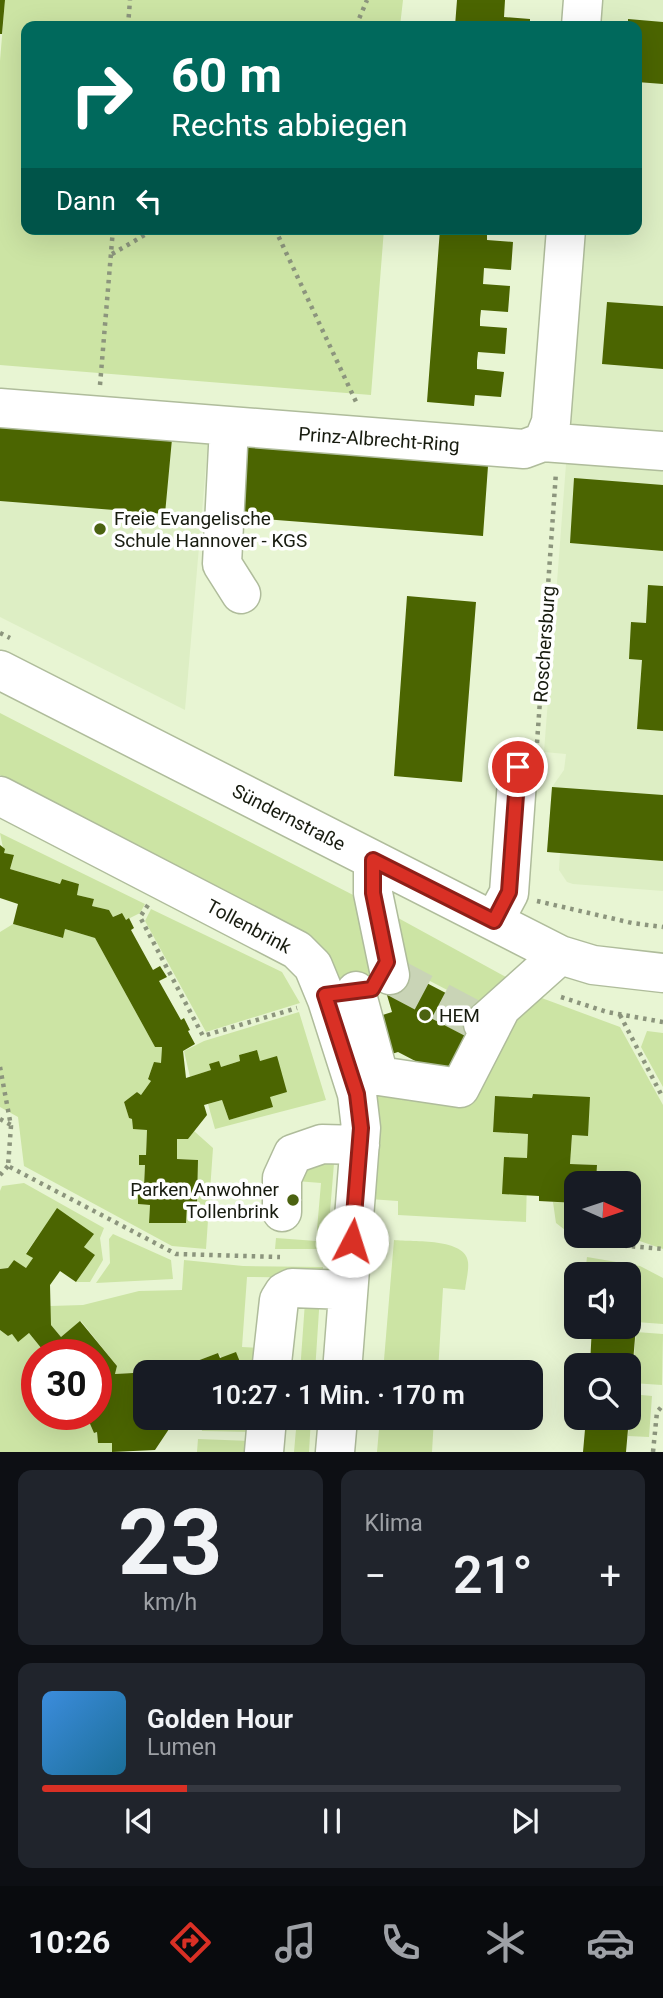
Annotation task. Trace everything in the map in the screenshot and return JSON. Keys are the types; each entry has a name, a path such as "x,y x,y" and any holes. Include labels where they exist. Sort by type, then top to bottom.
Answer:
{"street":[{"path":"581,21 583,0"},
{"path":"543,442 551,422 566,235"},
{"name":"Prinz-Albrecht-Ring","path":"0,408 524,449 543,442 663,451"},
{"path":"229,427 222,564 241,594"},
{"name":"Sündernstraße","path":"6,655 373,860 501,907 560,956 593,965 663,973"},
{"path":"501,907 518,767"},
{"name":"Tollenbrink","path":"0,796 297,950 336,995 357,1094 360,1145 343,1360"},
{"path":"373,860 373,893 389,969 372,989 336,995 379,1076 460,1088 491,1017 560,956"},
{"path":"282,1212 282,1178 293,1154 322,1144 360,1145"},
{"path":"272,1360 279,1300 284,1292 292,1288 348,1290"},
{"path":"264,1452 266,1430"},
{"path":"335,1452 337,1430"}],"path":[{"path":"128,21 130,0"},
{"path":"358,21 367,0"},
{"path":"98,415 113,235"},
{"path":"111,255 145,235"},
{"path":"278,235 352,389 371,439"},
{"name":"Roschersburg","path":"518,767 537,750 556,469 543,442"},
{"path":"0,633 6,655"},
{"path":"163,881 140,917 203,1036 336,995"},
{"path":"501,907 566,909 663,927"},
{"path":"620,1014 663,1098"},
{"path":"0,1067 12,1126 8,1166 0,1175"},
{"path":"0,1118 12,1126"},
{"path":"8,1166 176,1254 286,1258"},
{"path":"641,1248 663,1250"},
{"path":"653,1452 657,1412 663,1405"}],"shaded area":[{"path":"5,0 403,0 401,21 21,21 21,235 384,235 371,395 0,365 0,61"},
{"path":"601,0 663,0 663,891 567,882 559,870 560,853 547,852 552,787 564,770 566,754 544,752 584,235 642,235 642,21 599,21"},
{"name":"Freie Evangelische Schule Hannover - KGS","path":"0,425 208,442 185,710 0,617"},
{"path":"0,713 357,897 378,960 365,982 329,980 278,927 276,917 0,775"},
{"path":"0,833 145,904 140,913 126,920 121,913 113,917 109,910 92,906 94,899 77,895 79,884 62,879 60,884 10,869 14,856 4,853"},
{"path":"151,909 282,972 300,1003 206,1032 145,921"},
{"path":"389,913 517,983 478,1006 405,968"},
{"path":"13,924 62,938 65,929 95,938 155,1047 162,1047 161,1063 154,1063 148,1078 151,1081 141,1095 137,1092 124,1102 133,1128 147,1130 146,1155 140,1155 139,1165 145,1165 144,1186 138,1187 138,1204 150,1205 149,1222 186,1223 187,1205 197,1205 198,1160 177,1159 177,1139 188,1139 194,1131 213,1148 206,1249 172,1246 24,1166 18,1117 0,1107 0,932"},
{"path":"539,997 620,1027 663,1105 663,1249 641,1241 641,1171 597,1171 597,1165 570,1164 572,1135 588,1136 533,1094 532,1098 495,1096 493,1132 528,1134 526,1222 398,1215 398,1201 369,1199 366,1091 506,1020"},
{"path":"299,1012 326,1100 215,1129 208,1104 222,1100 229,1120 272,1107 270,1097 277,1057 260,1061 256,1050 239,1055 240,1061 221,1067 209,1064 211,1070 190,1077 184,1051 204,1041"},
{"path":"647,1031 663,1033 663,1087 641,1047"},
{"path":"335,1151 327,1249 275,1249 276,1238 316,1241 321,1183 296,1181 297,1162"},
{"path":"24,1183 104,1228 100,1238 103,1260 90,1282 76,1282 95,1255 84,1247 93,1234 57,1209 26,1253 33,1258 26,1268 14,1260 8,1268 0,1269 0,1191 2,1186"},
{"path":"553,1202 564,1202 564,1229 556,1223"},
{"path":"113,1234 171,1260 173,1279 96,1283 110,1263 109,1239"},
{"path":"394,1240 449,1245 465,1254 468,1272 465,1290 443,1288 439,1360 384,1360"},
{"path":"587,1257 616,1262 586,1262"},
{"path":"184,1260 243,1266 323,1267 323,1278 247,1277 242,1347 260,1348 259,1360 225,1360 218,1353 200,1360 133,1360 133,1375 115,1374 117,1366 112,1360 112,1339 95,1339 81,1321 61,1337 51,1325 50,1306 83,1305 139,1291 182,1290"},
{"path":"641,1267 663,1278 663,1324 641,1322"},
{"path":"320,1295 316,1360 301,1360 305,1302"},
{"path":"0,1330 8,1336 12,1334 18,1341 29,1333 34,1339 21,1339 21,1430 93,1430 94,1433 97,1432 98,1443 112,1443 112,1452 0,1452"},
{"path":"641,1332 663,1334 662,1385 641,1384 641,1353 634,1353 635,1339 641,1339"},
{"path":"641,1395 652,1396 649,1437 628,1436 628,1430 641,1430"},
{"path":"202,1430 253,1430 253,1432"},
{"path":"296,1430 310,1430 309,1452 294,1452"},
{"path":"379,1430 433,1430 432,1452 377,1452"},
{"path":"198,1439 251,1441 251,1452 197,1452"}],"building":[{"path":"0,0 5,0 2,34 0,34"},
{"path":"457,0 505,0 504,17 530,19 530,21 455,21"},
{"path":"628,19 663,22 663,84 642,82 642,21"},
{"path":"440,235 487,235 487,240 513,242 511,270 484,268 483,284 510,286 508,312 481,310 480,319 480,326 507,328 505,354 478,352 477,361 477,369 504,372 501,397 475,395 474,406 427,402"},
{"path":"607,302 663,306 663,369 602,364"},
{"path":"0,425 172,439 165,514 0,501"},
{"path":"245,447 488,466 483,536 239,517"},
{"path":"574,478 663,485 663,551 570,543"},
{"path":"648,585 663,586 663,731 637,729 642,660 629,659 631,622 646,623"},
{"path":"407,596 476,602 462,782 394,776"},
{"path":"552,787 663,795 663,861 547,852"},
{"path":"0,845 5,849 4,853 14,855 10,869 60,884 62,879 79,884 77,895 94,899 92,906 109,910 113,917 122,913 126,920 129,918 134,928 131,930 153,970 160,966 167,977 159,981 181,1020 184,1018 195,1044 183,1051 186,1078 211,1070 209,1064 219,1061 221,1067 240,1061 239,1055 257,1050 260,1061 277,1056 287,1092 270,1097 273,1107 229,1120 222,1100 204,1105 207,1115 188,1139 177,1139 177,1159 198,1160 197,1205 187,1205 186,1223 149,1223 150,1205 138,1204 138,1186 144,1186 145,1165 139,1165 139,1155 146,1155 147,1130 133,1129 132,1119 129,1118 124,1102 137,1092 141,1095 151,1081 148,1079 154,1062 161,1063 162,1047 155,1047 95,938 65,929 63,938 13,924 18,904 0,898"},
{"path":"394,966 488,1015 450,1079 398,1052 379,1058 367,1020 392,1012 384,985"},
{"path":"533,1094 590,1097 588,1136 572,1135 570,1164 597,1165 597,1171 564,1171 564,1202 539,1201 539,1196 502,1194 504,1157 527,1158 528,1134 493,1132 495,1096 532,1098"},
{"path":"57,1208 94,1234 84,1247 95,1255 76,1282 60,1271 50,1285 51,1325 61,1337 80,1321 95,1339 34,1339 29,1333 18,1342 12,1334 8,1336 0,1330 0,1269 8,1268 14,1260 26,1268 33,1258 26,1254"},
{"path":"591,1339 635,1339 634,1353 591,1353"},
{"path":"236,1352 239,1360 200,1360 218,1353 220,1358"},
{"path":"112,1360 117,1366 115,1374 133,1373 133,1430 168,1430 155,1450 112,1452 112,1443 98,1443 97,1432 94,1433 93,1430 112,1430"},
{"path":"585,1430 628,1430 626,1452 583,1452"}],"tunnel":[{"path":"390,975 483,1024"}],"place":[{"name":"Freie Evangelische Schule Hannover - KGS","path":"100,529"},
{"name":"HEM","path":"425,1015"},
{"name":"Parken Anwohner Tollenbrink","path":"293,1200"}],"route":[{"path":"352,1241 361,1128 357,1094 325,995 372,989 387,962 373,893 373,860 494,921 509,892 518,767"}]}
